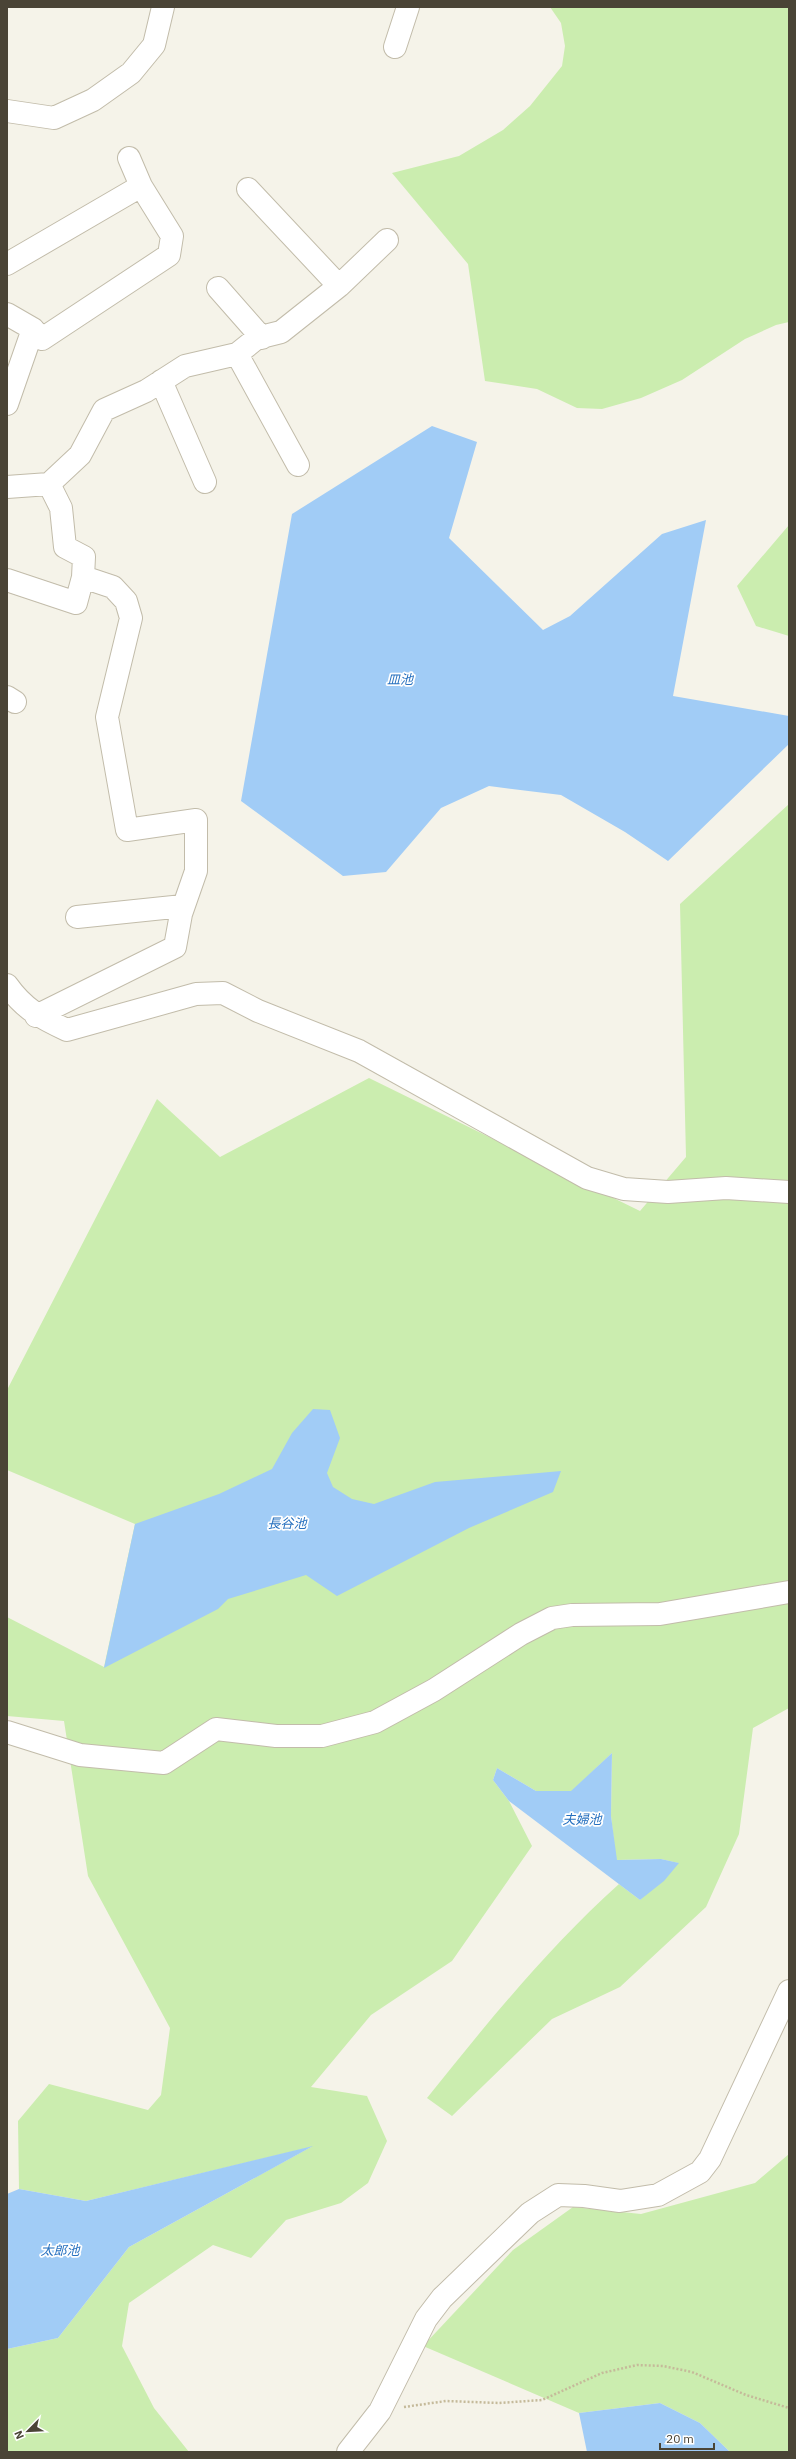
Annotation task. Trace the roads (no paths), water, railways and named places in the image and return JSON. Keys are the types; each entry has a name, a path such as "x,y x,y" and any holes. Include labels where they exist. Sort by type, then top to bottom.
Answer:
{"street":[{"path":"7,111 54,118 93,100 131,73 154,45 163,7"},
{"path":"395,47 408,7"},
{"path":"7,314 33,330 42,339 169,255 172,236 142,186 130,158"},
{"path":"7,264 142,186"},
{"path":"248,189 339,286"},
{"path":"7,487 49,484 80,455 104,410 146,391 186,366 237,354 257,338 262,338 281,332 339,286 387,240"},
{"path":"218,288 262,338"},
{"path":"7,404 33,330"},
{"path":"237,354 298,465"},
{"path":"161,381 205,482"},
{"path":"7,580 76,603 83,577 84,558 65,547 61,508 49,484"},
{"path":"36,1016 175,947 184,906 196,871 196,820 127,830 107,717 131,618 126,601 113,587 83,577"},
{"path":"77,916 184,906"},
{"path":"7,985 15,996 36,1016 67,1030 196,994 223,993 258,1011 358,1051 587,1178 624,1189 653,1191 726,1188 789,1192"},
{"path":"7,1732 80,1755 164,1763 216,1729 276,1736 322,1736 375,1722 434,1690 521,1634 552,1618 572,1615 660,1614 789,1592"},
{"path":"348,2452 380,2411 426,2319 442,2298 530,2213 558,2195 584,2196 620,2201 658,2195 700,2172 710,2158 789,1992"}],"water":[{"name":"皿池","path":"432,426 477,442 449,538 543,630 570,616 662,534 706,520 673,696 789,716 789,744 668,861 625,832 561,795 489,786 441,808 386,872 343,876 241,801 292,514"},
{"name":"長谷池","path":"313,1409 330,1410 340,1438 327,1473 333,1487 352,1499 374,1504 435,1482 561,1471 553,1492 469,1528 337,1596 306,1575 228,1599 218,1609 104,1668 135,1524 219,1494 272,1469 292,1433"},
{"name":"夫婦池","path":"612,1753 611,1816 617,1860 661,1859 679,1863 664,1881 640,1900 509,1801 493,1780 497,1768 536,1791 571,1791"},
{"name":"太郎池","path":"313,2146 129,2247 58,2338 7,2349 7,2194 19,2189 86,2201"},
{"path":"660,2403 700,2423 730,2452 587,2452 579,2413"}]}
